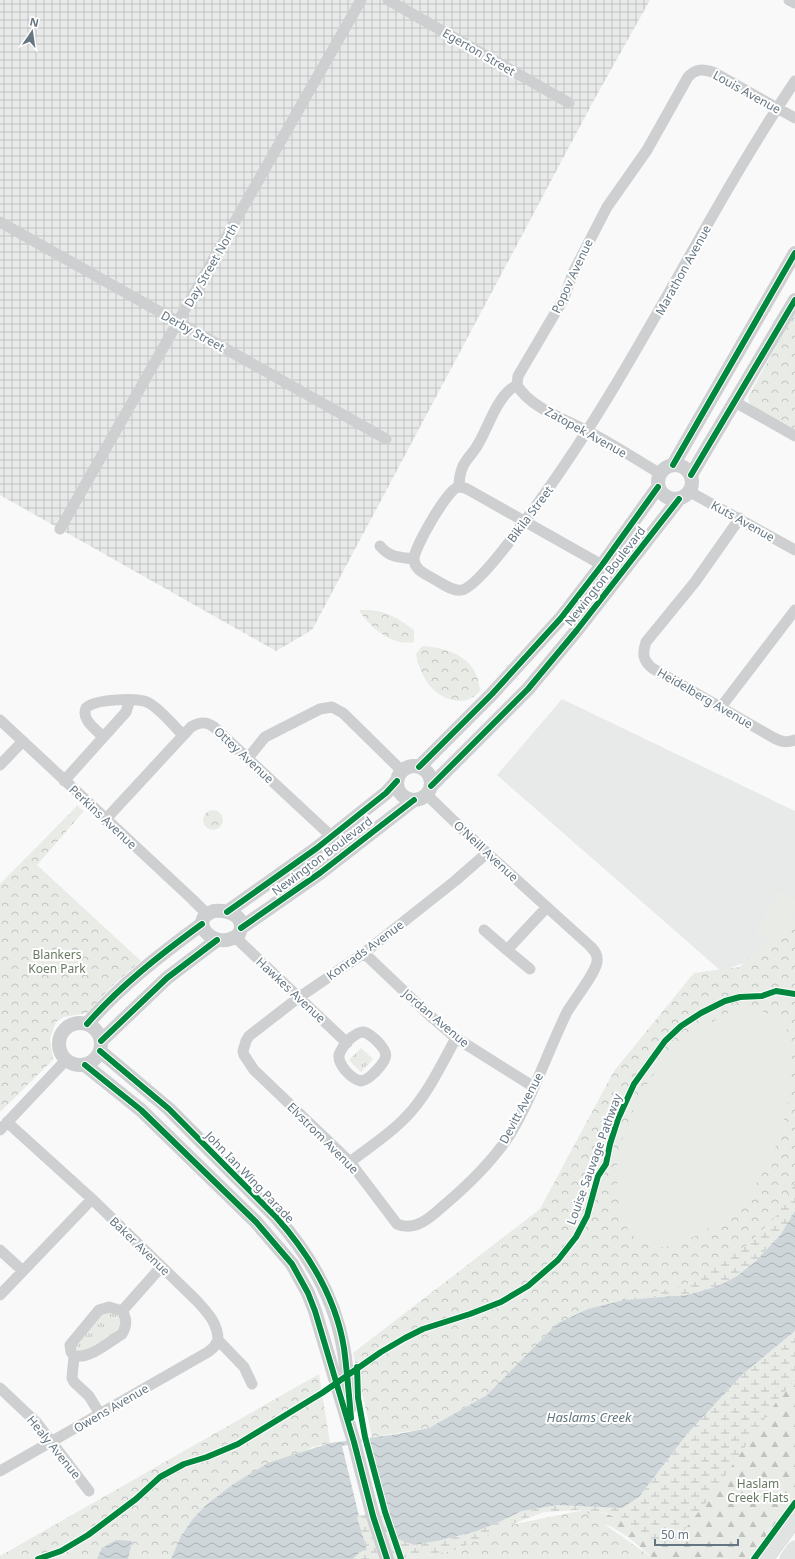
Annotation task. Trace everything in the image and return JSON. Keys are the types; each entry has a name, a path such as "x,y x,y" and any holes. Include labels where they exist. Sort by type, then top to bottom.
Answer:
{"main road":[{"path":"765,1559 795,1518"}],"street":[{"name":"Day Street North","path":"60,529 179,323 361,0"},
{"name":"Egerton Street","path":"388,0 569,103"},
{"path":"789,0 795,3"},
{"name":"Louis Avenue","path":"698,70 716,73 795,118"},
{"name":"Popov Avenue","path":"458,487 459,479 466,462 504,396 510,388 517,385 518,376 564,298 573,273 607,207 647,150 688,77 693,72 698,70"},
{"name":"Marathon Avenue","path":"588,431 639,347 725,195 795,81"},
{"name":"Derby Street","path":"0,222 386,439"},
{"path":"673,465 795,253"},
{"path":"691,475 795,300"},
{"name":"Zatopek Avenue","path":"517,385 526,396 534,402 568,422 588,431 659,480"},
{"path":"735,402 795,436"},
{"name":"Bikila Street","path":"414,559 415,566 420,571 454,590 463,590 468,588 477,580 524,522 588,431"},
{"path":"673,465 683,467 691,475 693,486 684,495 670,498 664,494 659,480 665,467 673,465"},
{"name":"Newington Boulevard","path":"419,767 492,694 561,618 602,565 659,480"},
{"path":"380,546 386,553 392,556 414,559 417,548 436,514 448,496 458,487 469,490 602,565"},
{"name":"Newington Boulevard","path":"238,933 424,794 524,694 684,495"},
{"name":"Kuts Avenue","path":"684,495 740,518 795,550"},
{"name":"Heidelberg Avenue","path":"740,518 695,582 646,642 643,657 646,663 652,668 736,717 782,742 795,740"},
{"path":"721,707 795,610"},
{"path":"103,737 86,719 84,715 86,708 93,704 115,700 140,700 150,703 183,734"},
{"path":"64,781 126,712 130,700"},
{"path":"248,758 265,737 320,709 332,708 343,713 399,776 401,791 409,798 424,794 428,775 419,767 410,766 399,776"},
{"name":"Perkins Avenue","path":"0,720 192,899 204,919"},
{"name":"Ottey Avenue","path":"106,820 183,734 194,725 201,722 214,727 331,836"},
{"path":"0,765 23,741"},
{"name":"Newington Boulevard","path":"227,912 292,866 386,793 399,776"},
{"name":"O'Neill Avenue","path":"424,794 590,946 597,958"},
{"name":"Konrads Avenue","path":"244,1045 249,1036 298,998 364,953 455,881 487,853"},
{"path":"508,950 547,907"},
{"path":"87,1024 102,1007 139,972 167,950 204,919 214,911 227,912 237,917 240,920 238,933 225,940 217,940 208,935 204,930 204,919"},
{"path":"484,930 530,970"},
{"name":"Hawkes Avenue","path":"238,933 298,998 347,1043"},
{"path":"101,1046 97,1031 87,1024 74,1023 64,1030 60,1036 59,1048 66,1060 71,1063 85,1065 97,1057 101,1046 144,998 167,978 217,940"},
{"name":"Jordan Avenue","path":"364,953 427,1013 456,1038 534,1087"},
{"name":"Devitt Avenue","path":"408,1227 428,1219 460,1192 480,1172 510,1135 534,1087 563,1021 573,1001 595,968 597,958"},
{"path":"360,1032 366,1033 384,1048 386,1053 385,1060 370,1077 364,1080 358,1080 340,1063 339,1060 339,1052 347,1043 360,1032"},
{"path":"350,1162 400,1123 411,1112 430,1084 456,1038"},
{"name":"Elvstrom Avenue","path":"244,1045 244,1055 254,1070 350,1162 397,1224 408,1227"},
{"name":"John Ian Wing Parade","path":"101,1046 169,1109 276,1217 317,1272 330,1299 344,1348 354,1442"},
{"path":"4,1126 66,1060"},
{"name":"John Ian Wing Parade","path":"85,1065 141,1110 256,1222 292,1264 308,1293 315,1311 354,1442 372,1516 387,1559"},
{"name":"Baker Avenue","path":"4,1126 92,1199 209,1314 216,1325 218,1340"},
{"path":"0,1296 92,1199"},
{"path":"0,1250 23,1271"},
{"path":"122,1311 161,1267"},
{"path":"74,1356 87,1356 122,1334 126,1323 126,1318 122,1311 109,1307 99,1310 70,1345 74,1356 72,1378 88,1396 100,1414"},
{"path":"218,1340 244,1366 252,1384"},
{"name":"Owens Avenue","path":"0,1471 208,1352 214,1347 218,1340"},
{"name":"Healy Avenue","path":"0,1388 32,1418 89,1491"}],"shaded area":[{"path":"0,0 650,0 594,100 312,630 276,651 0,495"},
{"path":"562,699 795,811 795,929 767,955 721,971 497,775"}],"green space":[{"path":"795,312 795,431 750,406 748,397"},
{"path":"360,610 383,612 395,617 414,630 414,642 406,643 390,639 383,635 370,624"},
{"path":"422,646 443,649 453,652 461,657 474,670 480,691 465,701 453,700 438,694 428,683 420,669 416,654"},
{"name":"Blankers Koen Park","path":"77,806 84,811 37,865 141,961 113,985 87,1013 64,1017 56,1022 50,1039 53,1060 0,1112 0,884"},
{"path":"213,810 220,813 223,820 220,827 213,830 206,827 203,820 206,813"},
{"path":"779,890 795,899 795,911 776,945 755,934"},
{"path":"795,920 795,1182 777,1215 747,1245 690,1283 624,1300 487,1395 429,1428 372,1437 353,1353 540,1209 614,1071 694,973 739,967"},
{"path":"754,1009 770,1014 783,1023 791,1041 792,1059 789,1097 780,1135 765,1170 748,1194 732,1210 704,1231 684,1241 667,1246 658,1247 639,1241 628,1230 622,1217 619,1204 617,1174 617,1161 621,1144 637,1102 652,1076 661,1064 682,1043 725,1015 738,1010"},
{"path":"361,1048 373,1059 361,1072 349,1060"},
{"path":"795,1179 795,1211 781,1234 756,1261 737,1276 718,1286 686,1295 624,1300 690,1283"},
{"path":"104,1312 121,1313 120,1330 82,1353 78,1352 75,1349 74,1343"},
{"path":"795,1331 795,1380 779,1398 711,1496 682,1533 668,1544 656,1547 649,1543 630,1526 606,1513 579,1510 544,1512 510,1525 453,1551 401,1559 353,1559 360,1552 367,1550 357,1517 389,1509 398,1539 441,1540 474,1532 522,1511 558,1505 587,1506 639,1497 687,1434 743,1374"},
{"path":"319,1374 330,1443 312,1447 180,1538 171,1559 0,1559 0,1556"},
{"name":"Haslam Creek Flats","path":"795,1380 795,1498 752,1559 654,1559 628,1537 610,1526 583,1518 584,1510 609,1515 626,1523 656,1547 668,1544 779,1398"},
{"path":"584,1510 654,1559 401,1559 453,1551 510,1525"}],"water":[{"name":"Haslams Creek","path":"795,1211 795,1331 743,1374 687,1434 639,1497 622,1508 558,1505 522,1511 474,1532 414,1545 398,1539 388,1509 357,1517 367,1550 360,1552 353,1559 171,1559 180,1538 192,1520 205,1506 232,1485 268,1463 330,1443 398,1434 429,1428 487,1395 558,1323 588,1309 624,1300 687,1295 718,1286 737,1276 756,1261 781,1234"},
{"path":"116,1540 132,1541 128,1559 97,1559 102,1548"}],"pier":[{"path":"369,1440 386,1510 359,1516 342,1446"}],"cycle path":[{"path":"673,465 795,253"},
{"path":"691,475 795,300"},
{"path":"419,767 492,694 561,618 602,565 658,487"},
{"path":"431,786 528,689 577,630 679,499"},
{"path":"227,912 317,848 386,793 397,781"},
{"path":"241,928 320,873 414,800"},
{"path":"87,1024 128,983 202,924"},
{"path":"101,1041 167,978 217,940"},
{"name":"Louise Sauvage Pathway","path":"38,1559 61,1551 88,1535 136,1499 160,1477 184,1464 207,1457 238,1444 322,1393 381,1352 405,1338 423,1329 501,1302 528,1286 558,1260 576,1237 587,1216 598,1176 606,1164 610,1144 618,1119 634,1084 665,1041 681,1026 701,1013 725,1001 740,997 762,996 776,991 795,994"},
{"path":"100,1051 169,1109 276,1217 310,1262 328,1294 340,1330 344,1348 351,1418"},
{"path":"85,1065 141,1110 256,1222 292,1264 308,1293 315,1311 354,1442 373,1516 387,1559"},
{"path":"357,1367 358,1398 365,1437 385,1512 401,1559"},
{"path":"754,1559 795,1503"}]}
